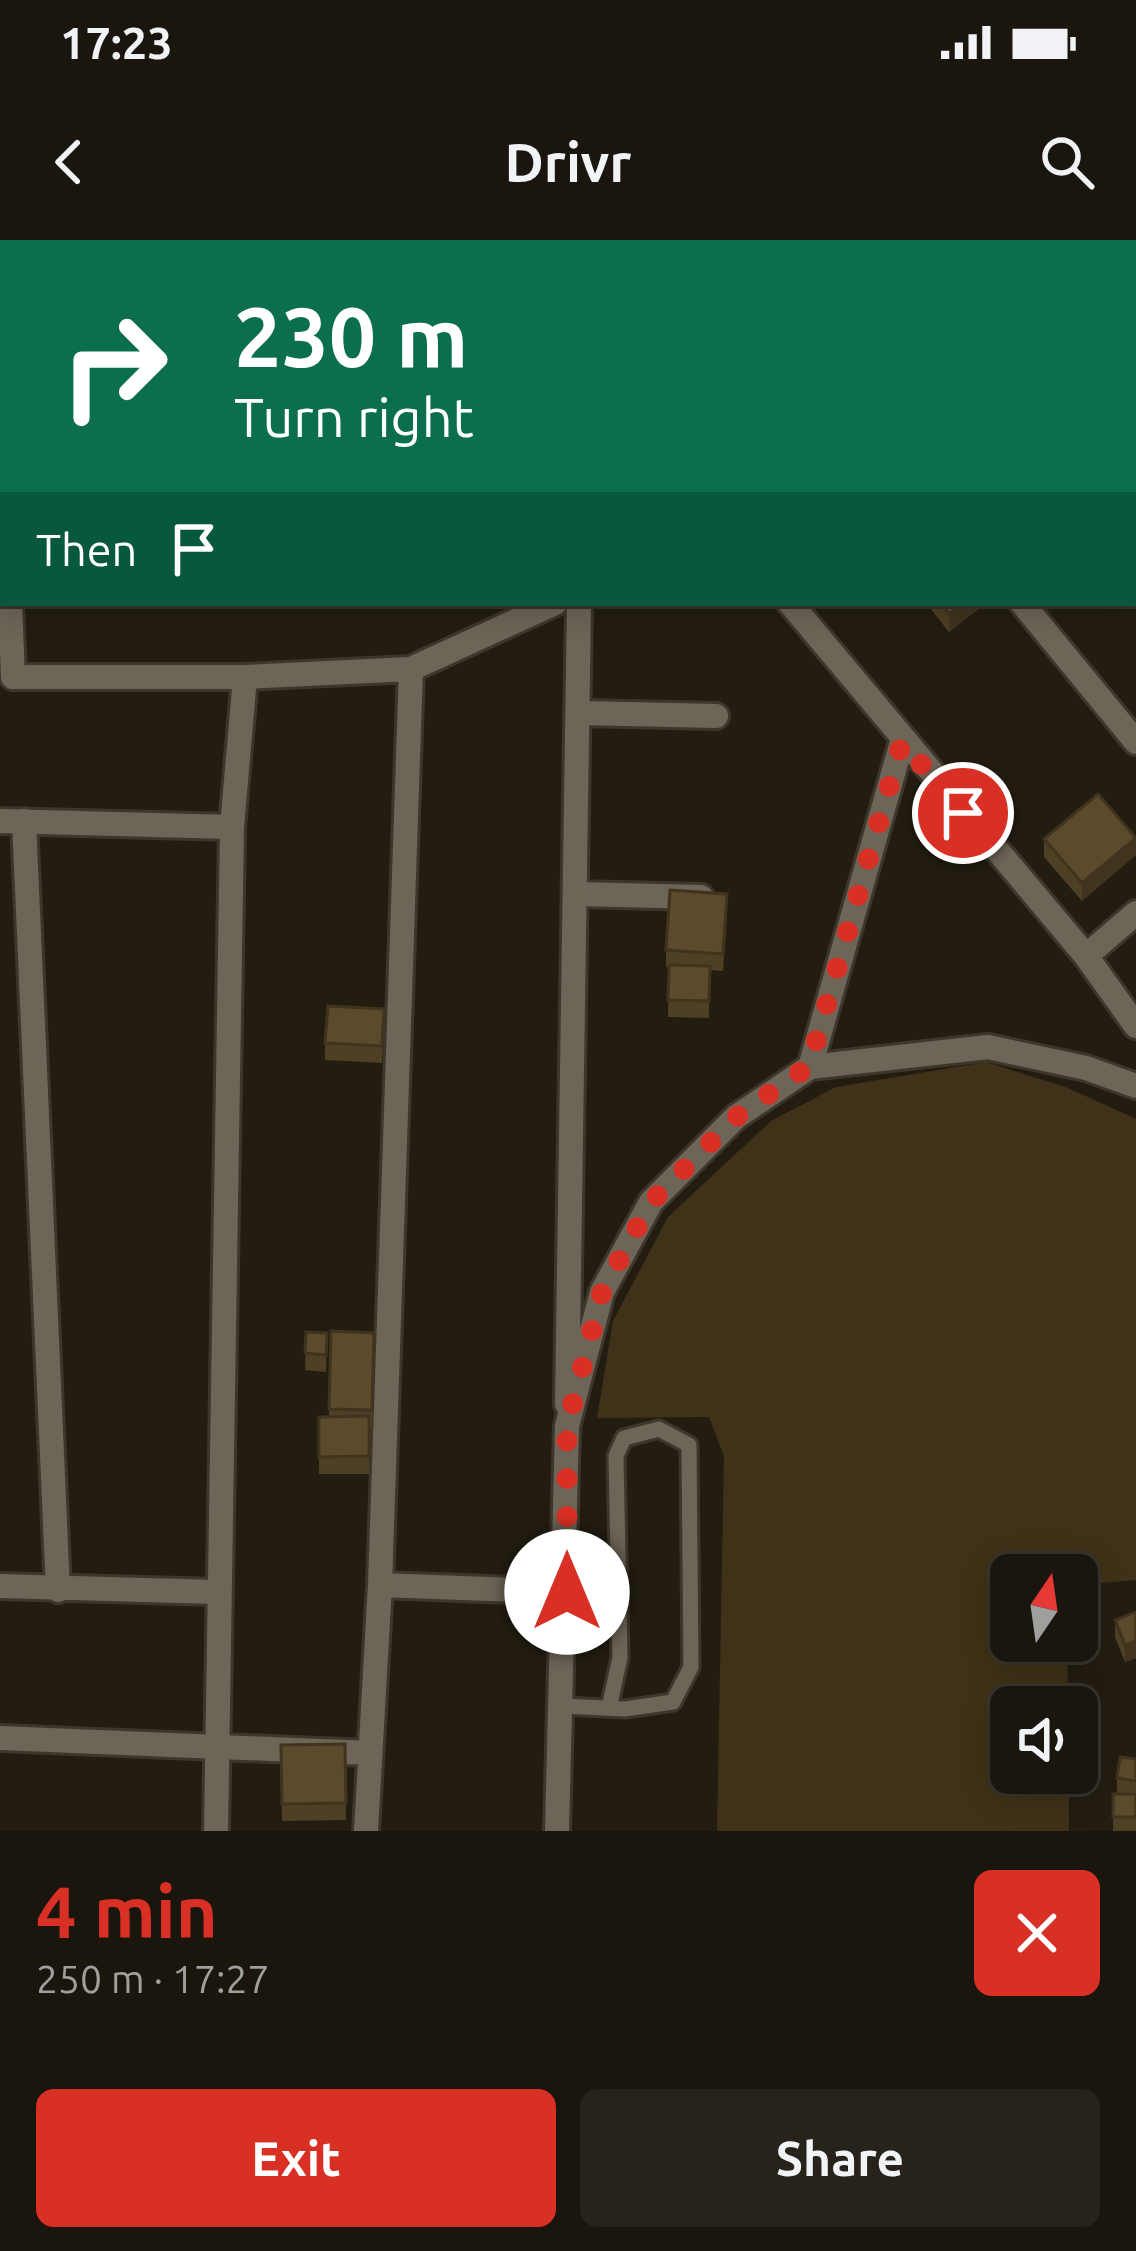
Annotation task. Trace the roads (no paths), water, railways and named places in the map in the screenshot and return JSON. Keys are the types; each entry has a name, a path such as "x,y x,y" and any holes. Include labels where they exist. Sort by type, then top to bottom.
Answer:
{"street":[{"path":"10,606 7,677 244,677 411,669 548,606"},
{"path":"557,1831 567,1592 579,606"},
{"path":"792,606 1086,956 1136,1026"},
{"path":"1024,606 1136,742"},
{"path":"366,1831 380,1585 411,669"},
{"path":"216,1831 232,827 244,677"},
{"path":"580,713 716,716"},
{"path":"809,1066 902,742"},
{"path":"58,1590 12,821 232,827"},
{"path":"577,894 704,897"},
{"path":"1086,956 1136,913"},
{"path":"567,1426 602,1292 651,1202 736,1117 809,1066 988,1047 1086,1068 1136,1086"},
{"path":"380,1585 567,1592"},
{"path":"0,1586 217,1592"},
{"path":"0,1738 369,1753"}],"lane":[{"path":"562,1706 608,1708 673,1702 691,1667 689,1445 659,1429 624,1438 616,1456 620,1657 608,1708"}]}
